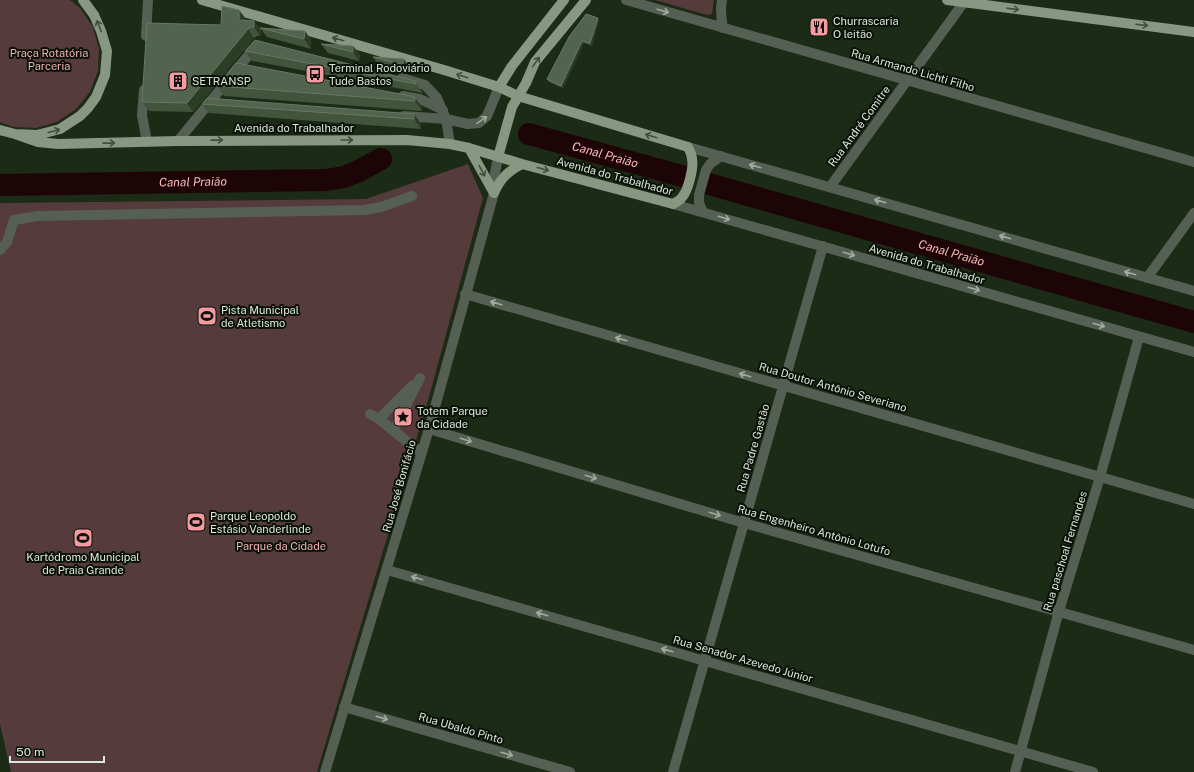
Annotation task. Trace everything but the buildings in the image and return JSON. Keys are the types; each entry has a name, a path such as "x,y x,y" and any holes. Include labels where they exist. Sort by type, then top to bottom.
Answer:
{"main road":[{"path":"0,130 15,134 37,135 60,129 80,116 96,97 105,75 107,51 94,15 84,0"},
{"path":"202,0 444,70 499,88 518,96 688,147 693,166 684,196 673,204"},
{"path":"499,88 512,66 564,0"},
{"path":"947,0 1194,32"},
{"path":"498,157 509,117 535,62 582,2"},
{"name":"Avenida do Trabalhador","path":"15,134 38,142 58,144 178,141 407,140 450,144 673,204"},
{"path":"469,148 494,193"},
{"path":"494,193 498,184 508,172 522,164"}],"street":[{"path":"146,46 148,0"},
{"name":"Rua Armando Lichti Filho","path":"626,0 1194,162"},
{"path":"722,0 720,7 723,28"},
{"name":"Rua André Comitre","path":"830,187 964,2"},
{"path":"178,141 259,42 267,44"},
{"path":"240,65 255,68"},
{"path":"144,77 142,115 147,142"},
{"path":"396,77 412,80 425,85 437,98 444,114 450,144"},
{"path":"390,93 420,99 444,114 468,124 479,123 487,116 499,88"},
{"path":"210,101 226,103"},
{"path":"391,115 444,114"},
{"path":"688,147 1194,292"},
{"path":"703,212 699,203 699,195 706,170 710,164 721,156"},
{"name":"Rua José Bonifácio","path":"325,772 429,429 494,193 494,178 498,157"},
{"path":"0,250 7,242 14,220 38,216 364,210 381,208 412,196"},
{"name":"Avenida do Trabalhador","path":"673,204 1194,352"},
{"path":"1147,278 1194,213"},
{"name":"Rua Padre Gastão","path":"673,772 823,246"},
{"name":"Rua Doutor Antônio Severiano","path":"465,294 1194,504"},
{"name":"Rua paschoal Fernandes","path":"1016,772 1059,611 1140,337"},
{"path":"379,419 420,378 393,431"},
{"path":"370,414 379,419 422,453"},
{"name":"Rua Engenheiro Antônio Lotufo","path":"429,429 744,523 1194,650"},
{"name":"Rua Senador Azevedo Júnior","path":"387,570 1092,772"},
{"name":"Rua Ubaldo Pinto","path":"344,707 570,772"}],"green space":[{"name":"Praça Rotatória Parceria","path":"0,0 70,0 80,8 93,27 99,49 98,71 90,92 76,109 57,122 36,128 13,127 0,122"},
{"path":"655,0 714,0 712,14 707,15"},
{"name":"Parque Leopoldo Estásio Vanderlinde","path":"468,164 483,198 429,397 317,772 11,772 0,724 0,203 366,199"}],"waterway":[{"name":"Canal Praião","path":"529,134 682,176"},
{"name":"Canal Praião","path":"0,185 326,180 344,177 381,159"},
{"name":"Canal Praião","path":"709,184 1194,322"}],"place":[{"name":"Churrascaria O leitão","path":"819,27"},
{"name":"Terminal Rodoviário Tude Bastos","path":"315,74"},
{"name":"SETRANSP","path":"178,81"},
{"name":"Pista Municipal de Atletismo","path":"207,316"},
{"name":"Totem Parque da Cidade","path":"403,417"},
{"name":"Parque Leopoldo Estásio Vanderlinde","path":"196,522"},
{"name":"Kartódromo Municipal de Praia Grande","path":"83,538"}],"park label":[{"name":"Parque da Cidade","path":"281,546"}]}
